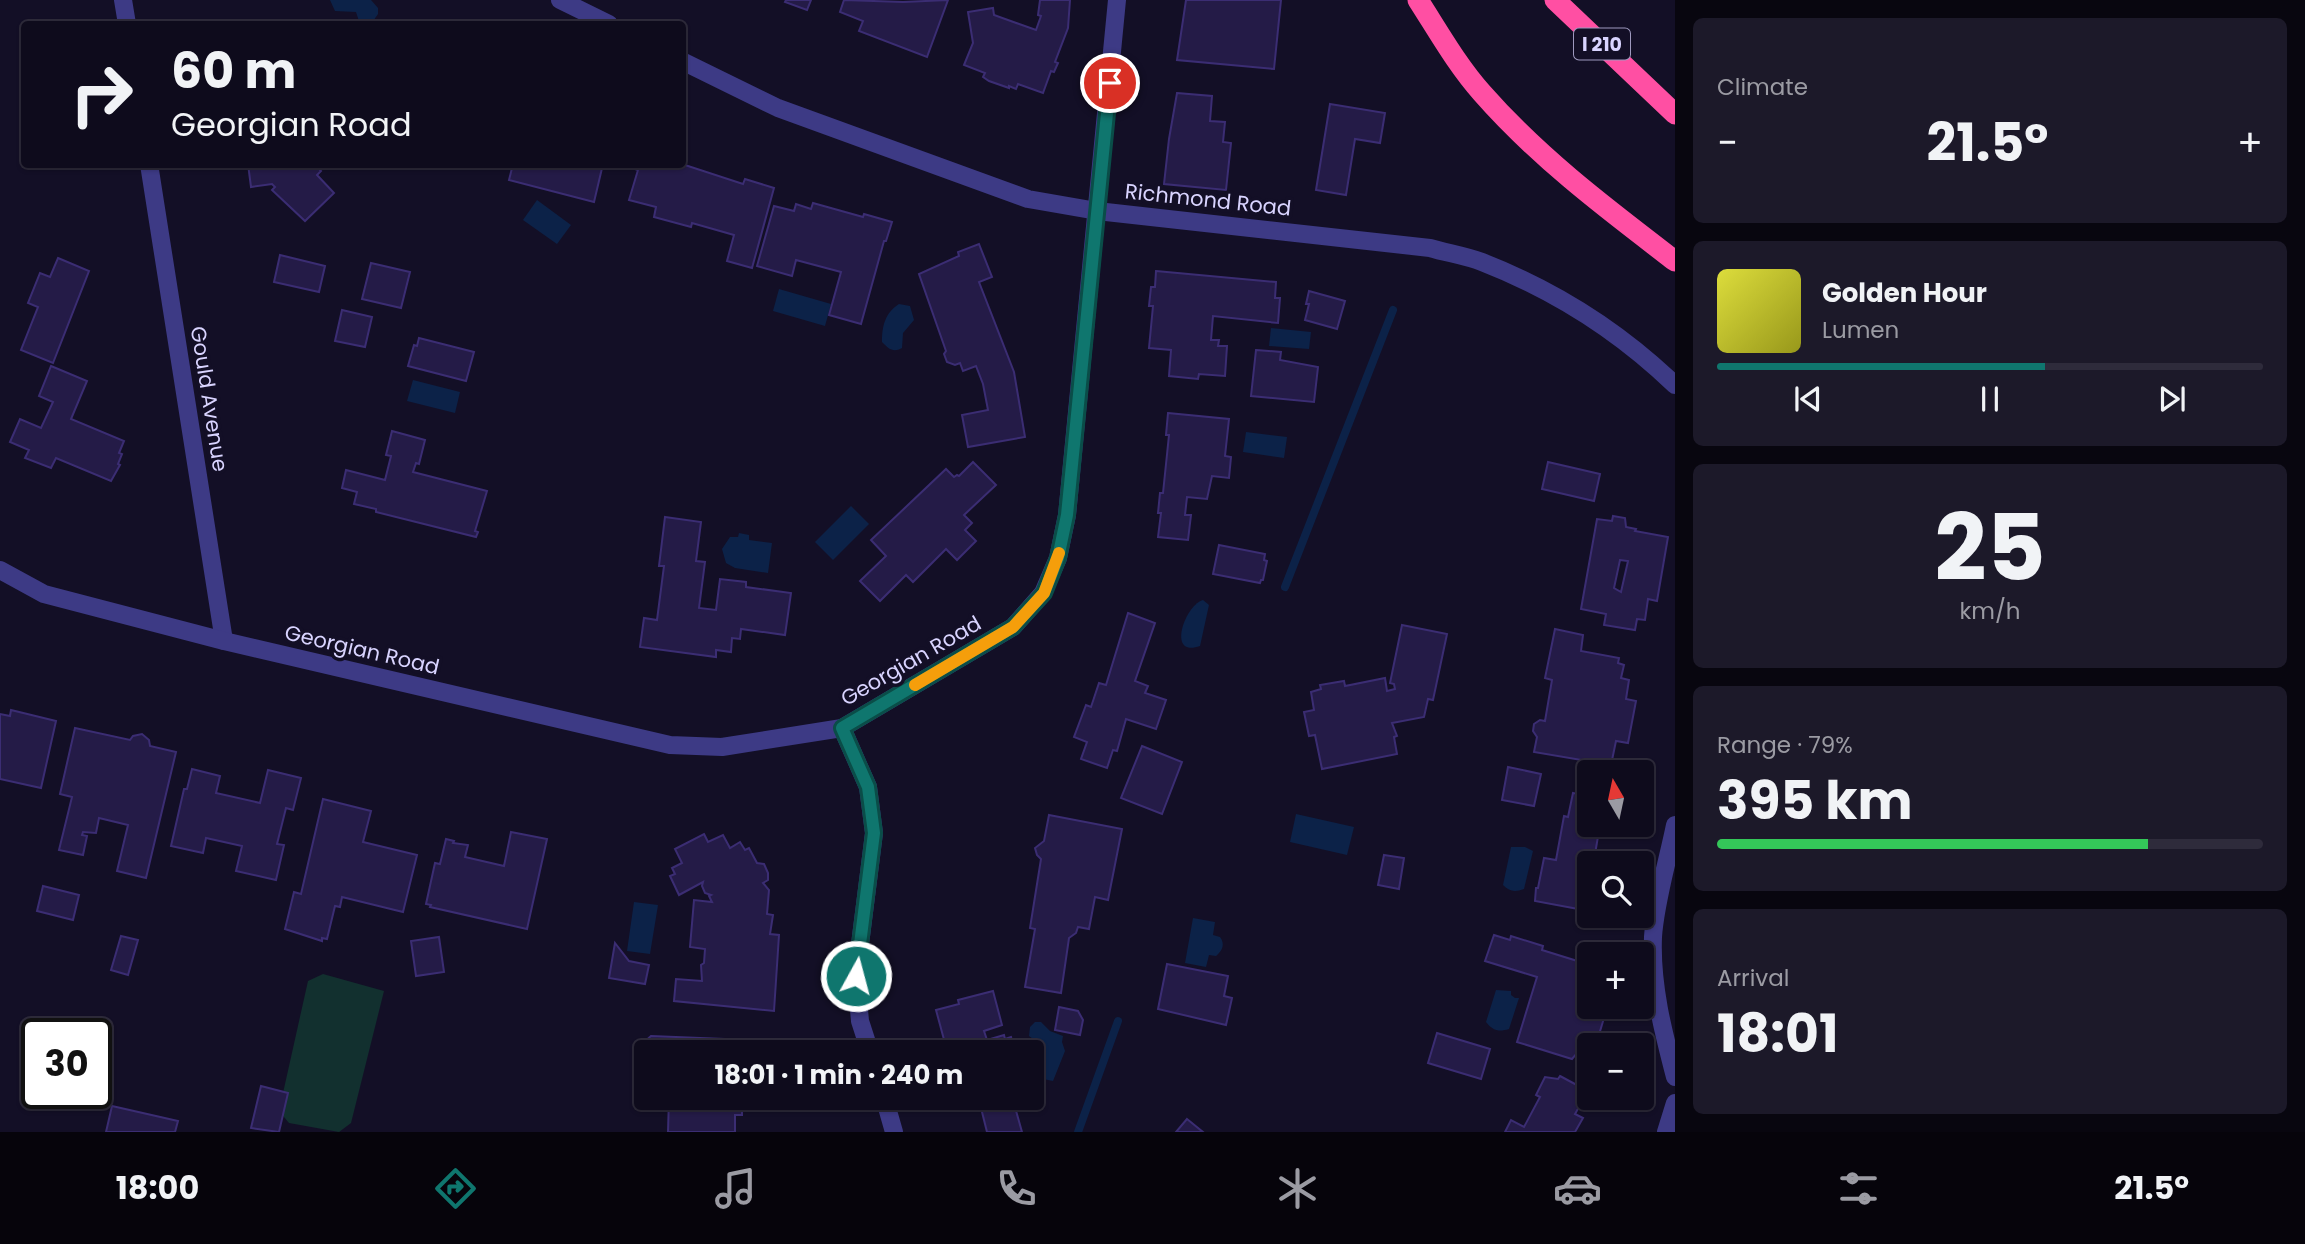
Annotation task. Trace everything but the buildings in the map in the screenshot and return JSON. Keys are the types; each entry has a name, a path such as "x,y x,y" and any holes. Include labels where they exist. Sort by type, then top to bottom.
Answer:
{"highway":[{"path":"1419,0 1480,91 1540,154 1675,261"},
{"name":"I 210","path":"1555,0 1675,114"}],"street":[{"path":"124,0 127,21"},
{"path":"559,0 603,21"},
{"name":"Georgian Road","path":"0,570 44,594 224,641 670,745 722,747 842,728 1013,627 1044,593 1058,558 1067,515 1117,0"},
{"name":"Richmond Road","path":"686,63 778,108 1028,199 1097,211 1417,246 1481,261 1545,291 1595,319 1652,363 1675,385"},
{"name":"Gould Avenue","path":"150,168 224,641"},
{"path":"842,728 868,787 874,833 856,976 860,1021 866,1040"},
{"path":"1675,825 1653,935 1653,957 1660,1017 1675,1077"},
{"path":"1666,1132 1675,1103"},
{"path":"888,1110 894,1132"}],"green space":[{"path":"323,974 384,991 351,1123 339,1132 289,1123 279,1111 308,981"}],"water":[{"path":"330,0 371,0 378,8 378,14 373,21 359,21 356,12 335,11"},
{"path":"537,200 571,225 557,244 523,220"},
{"path":"779,289 831,304 825,326 773,311"},
{"path":"899,304 910,306 914,320 903,333 902,348 894,350 882,342 883,331 887,316"},
{"path":"1271,328 1311,332 1309,349 1269,346"},
{"path":"413,380 460,392 455,413 407,401"},
{"path":"1246,432 1287,437 1284,458 1243,452"},
{"path":"851,506 869,524 833,560 815,542"},
{"path":"739,533 749,535 749,540 772,543 768,573 735,568 726,563 722,549 730,537 738,537"},
{"path":"1203,600 1209,605 1200,646 1190,648 1184,645 1181,638 1182,629 1190,611"},
{"path":"1296,814 1354,827 1347,855 1290,842"},
{"path":"1511,847 1525,847 1533,851 1524,889 1518,891 1503,885"},
{"path":"634,902 658,905 650,954 627,951"},
{"path":"1193,918 1215,922 1213,935 1220,937 1222,942 1216,956 1209,955 1206,967 1185,963"},
{"path":"1496,990 1511,991 1511,995 1519,998 1509,1029 1496,1030 1486,1022"},
{"path":"1035,1022 1041,1022 1050,1031 1063,1036 1065,1051 1053,1081 1044,1079 1044,1040 1035,1040 1029,1036 1030,1027"}],"waterway":[{"path":"1285,587 1393,310"},
{"path":"1078,1132 1118,1021"}],"slow traffic":[{"path":"915,685 1013,627 1044,593 1059,553"}],"route":[{"path":"856,976 874,833 868,787 842,728 1013,627 1044,593 1058,558 1067,515 1110,83"}]}
